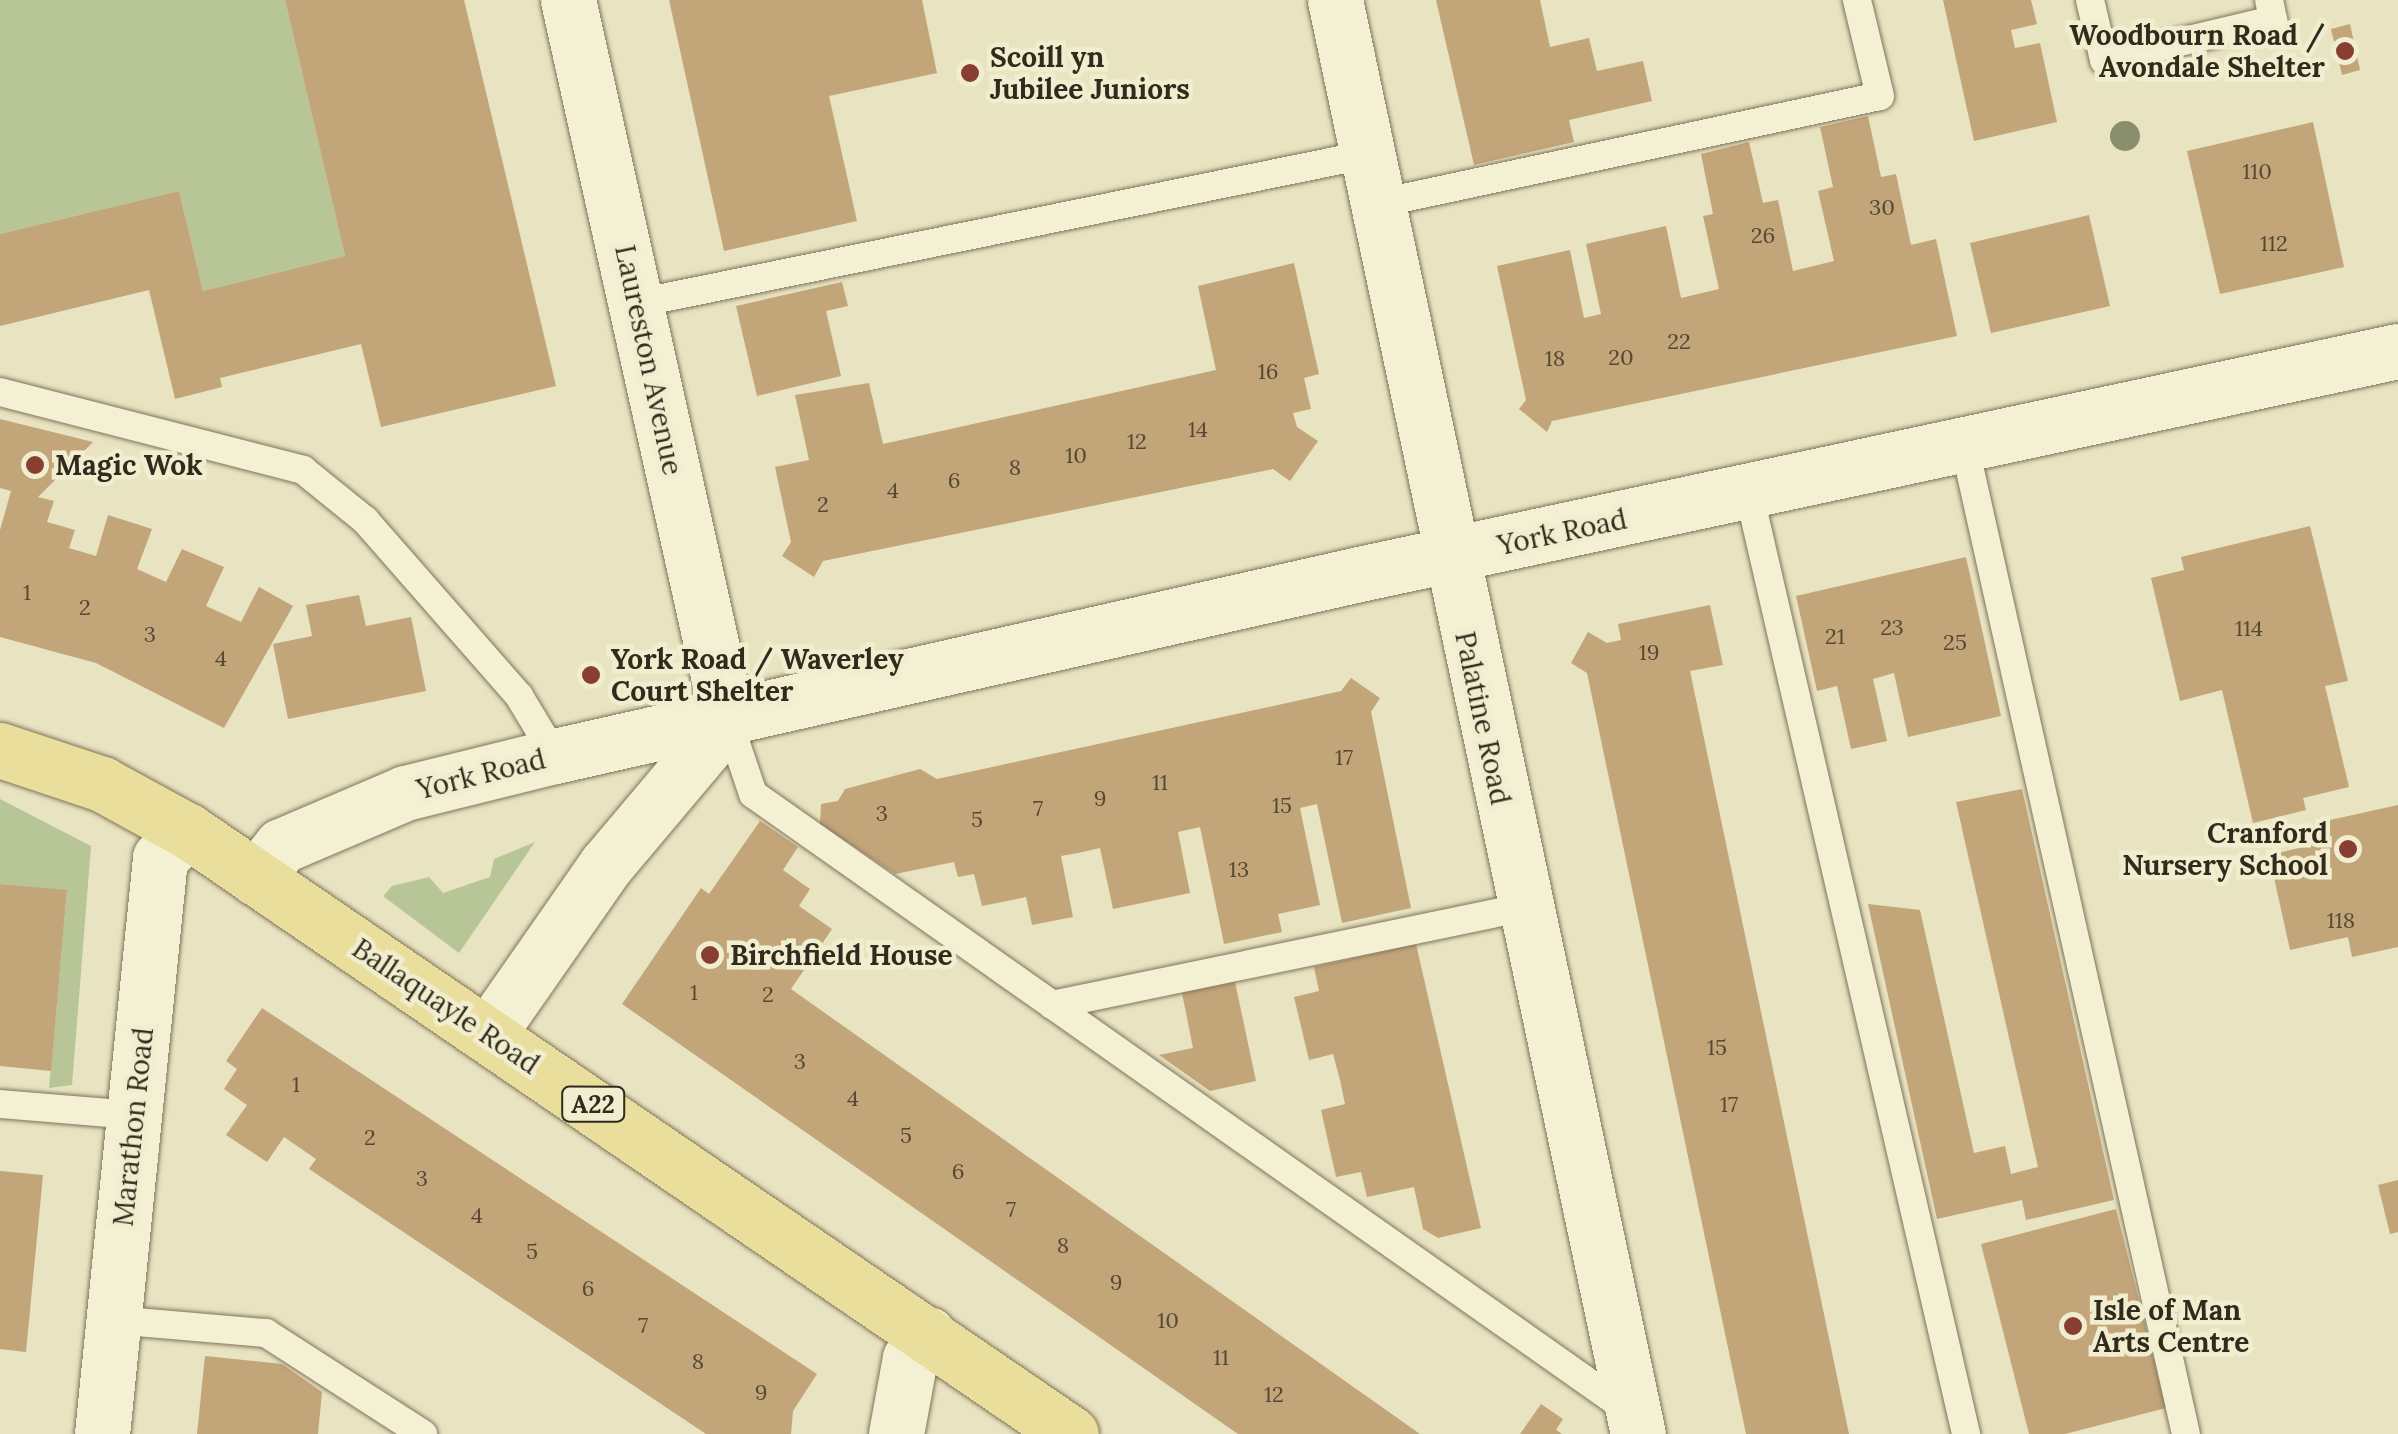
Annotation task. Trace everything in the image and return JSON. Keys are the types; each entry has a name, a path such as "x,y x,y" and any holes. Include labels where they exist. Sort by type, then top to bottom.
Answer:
{"main road":[{"name":"Ballaquayle Road","path":"0,750 102,784 188,831 1071,1434"}],"street":[{"name":"Laureston Avenue","path":"568,0 728,720"},
{"name":"Palatine Road","path":"1335,0 1375,178 1448,556 1636,1424"},
{"name":"York Road","path":"256,878 282,846 405,793 555,756 1448,556 2398,352"},
{"path":"488,1034 606,865 728,720"},
{"name":"Marathon Road","path":"102,1434 160,858 188,831"},
{"path":"896,1434 910,1358 928,1334"}],"lane":[{"path":"638,303 1880,96 1857,0"},
{"path":"2090,0 2104,60 2274,20 2269,0"},
{"path":"0,392 303,470 365,520 404,564 519,696 555,756"},
{"path":"1965,448 2186,1434"},
{"path":"1749,493 1966,1434"},
{"path":"728,720 753,794 1636,1424"},
{"path":"1052,1005 1525,906"},
{"path":"0,1104 135,1114"},
{"path":"113,1320 266,1333 423,1434"}],"green space":[{"path":"0,0 285,0 345,256 203,291 179,191 0,234"},
{"path":"0,799 91,846 72,1085 49,1088 67,891 0,884"},
{"path":"535,842 459,953 383,896 392,886 429,877 443,893 490,877 494,859"}],"building":[{"path":"285,0 464,0 556,386 381,427 361,344 220,378 222,387 175,399 149,290 0,326 0,234 179,191 203,291 345,256"},
{"path":"669,0 922,0 937,73 829,96 857,221 724,251"},
{"path":"1436,0 1540,0 1550,47 1589,38 1597,71 1643,61 1652,101 1569,120 1574,142 1474,165"},
{"path":"1943,0 2031,0 2037,24 2011,30 2015,48 2040,43 2057,122 1974,141"},
{"path":"2350,24 2360,70 2342,75 2331,29"},
{"path":"1868,116 1881,177 1896,174 1911,245 1936,239 1957,336 1552,421 1547,432 1519,409 1526,400 1497,266 1570,250 1584,318 1601,314 1586,244 1666,226 1681,298 1719,289 1703,216 1713,214 1701,154 1749,142 1763,203 1778,200 1793,271 1834,261 1818,191 1833,187 1820,127"},
{"path":"2313,122 2344,267 2220,294 2187,151"},
{"path":"2089,215 2110,306 1991,333 1970,243"},
{"path":"1294,263 1319,374 1304,378 1311,409 1293,413 1297,427 1318,441 1290,481 1273,469 823,561 814,577 782,556 791,542 775,467 809,460 795,395 869,383 883,444 1216,370 1198,286"},
{"path":"842,282 848,306 826,311 841,376 757,396 736,306"},
{"path":"0,419 93,442 38,497 54,501 47,522 75,530 69,548 96,556 108,515 152,529 137,569 166,582 182,549 224,567 206,606 241,622 259,587 293,606 224,728 96,663 0,637 0,530 11,491 0,488"},
{"path":"2310,526 2348,681 2325,686 2349,787 2303,798 2306,810 2253,823 2222,690 2180,701 2151,578 2184,570 2181,557"},
{"path":"1966,557 2001,716 1908,737 1894,673 1873,679 1887,741 1851,749 1837,686 1817,691 1796,596"},
{"path":"359,595 366,626 411,617 426,691 288,719 273,644 312,636 306,605"},
{"path":"1710,605 1723,665 1690,671 1849,1434 1746,1434 1587,673 1571,663 1588,632 1607,643 1621,640 1618,624"},
{"path":"1351,678 1380,698 1371,712 1411,908 1342,923 1317,804 1300,808 1320,905 1278,914 1282,932 1224,944 1200,827 1178,832 1190,893 1113,909 1100,848 1061,856 1073,917 1032,925 1026,897 982,906 974,874 958,877 954,862 895,874 820,824 821,804 838,801 845,789 920,769 937,779 1296,701 1341,691"},
{"path":"2022,789 2114,1200 2026,1220 2022,1200 1937,1219 1868,904 1920,910 1974,1153 2005,1146 2011,1174 2038,1167 1956,802"},
{"path":"2398,805 2398,947 2352,957 2348,937 2290,950 2269,855 2326,842 2321,822"},
{"path":"760,821 798,847 783,870 810,889 799,906 832,929 791,989 1420,1434 1238,1434 622,1004 701,888 709,894"},
{"path":"0,884 67,890 51,1071 0,1066"},
{"path":"1416,944 1481,1228 1438,1238 1423,1229 1414,1187 1367,1197 1361,1172 1336,1177 1321,1110 1345,1104 1340,1080 1333,1054 1309,1060 1294,997 1319,991 1314,967"},
{"path":"1235,982 1256,1081 1210,1091 1159,1055 1193,1048 1182,993"},
{"path":"262,1008 817,1374 793,1411 791,1434 706,1434 309,1169 316,1159 284,1137 267,1162 226,1135 247,1105 224,1089 237,1069 226,1061"},
{"path":"0,1171 43,1175 26,1352 0,1349"},
{"path":"2398,1180 2398,1232 2390,1234 2378,1185"},
{"name":"Isle of Man Arts Centre","path":"2116,1209 2166,1408 2065,1434 2029,1434 1981,1244"},
{"path":"205,1356 282,1364 322,1392 318,1434 197,1434"},
{"path":"1541,1404 1563,1419 1556,1430 1562,1434 1520,1434"}],"place":[{"name":"Woodbourn Road / Avondale Shelter","path":"2345,51"},
{"name":"Scoill yn Jubilee Juniors","path":"970,73"},
{"name":"Magic Wok","path":"35,465"},
{"name":"York Road / Waverley Court Shelter","path":"591,675"},
{"name":"Cranford Nursery School","path":"2348,849"},
{"name":"Birchfield House","path":"710,955"},
{"name":"Isle of Man Arts Centre","path":"2073,1326"}]}
